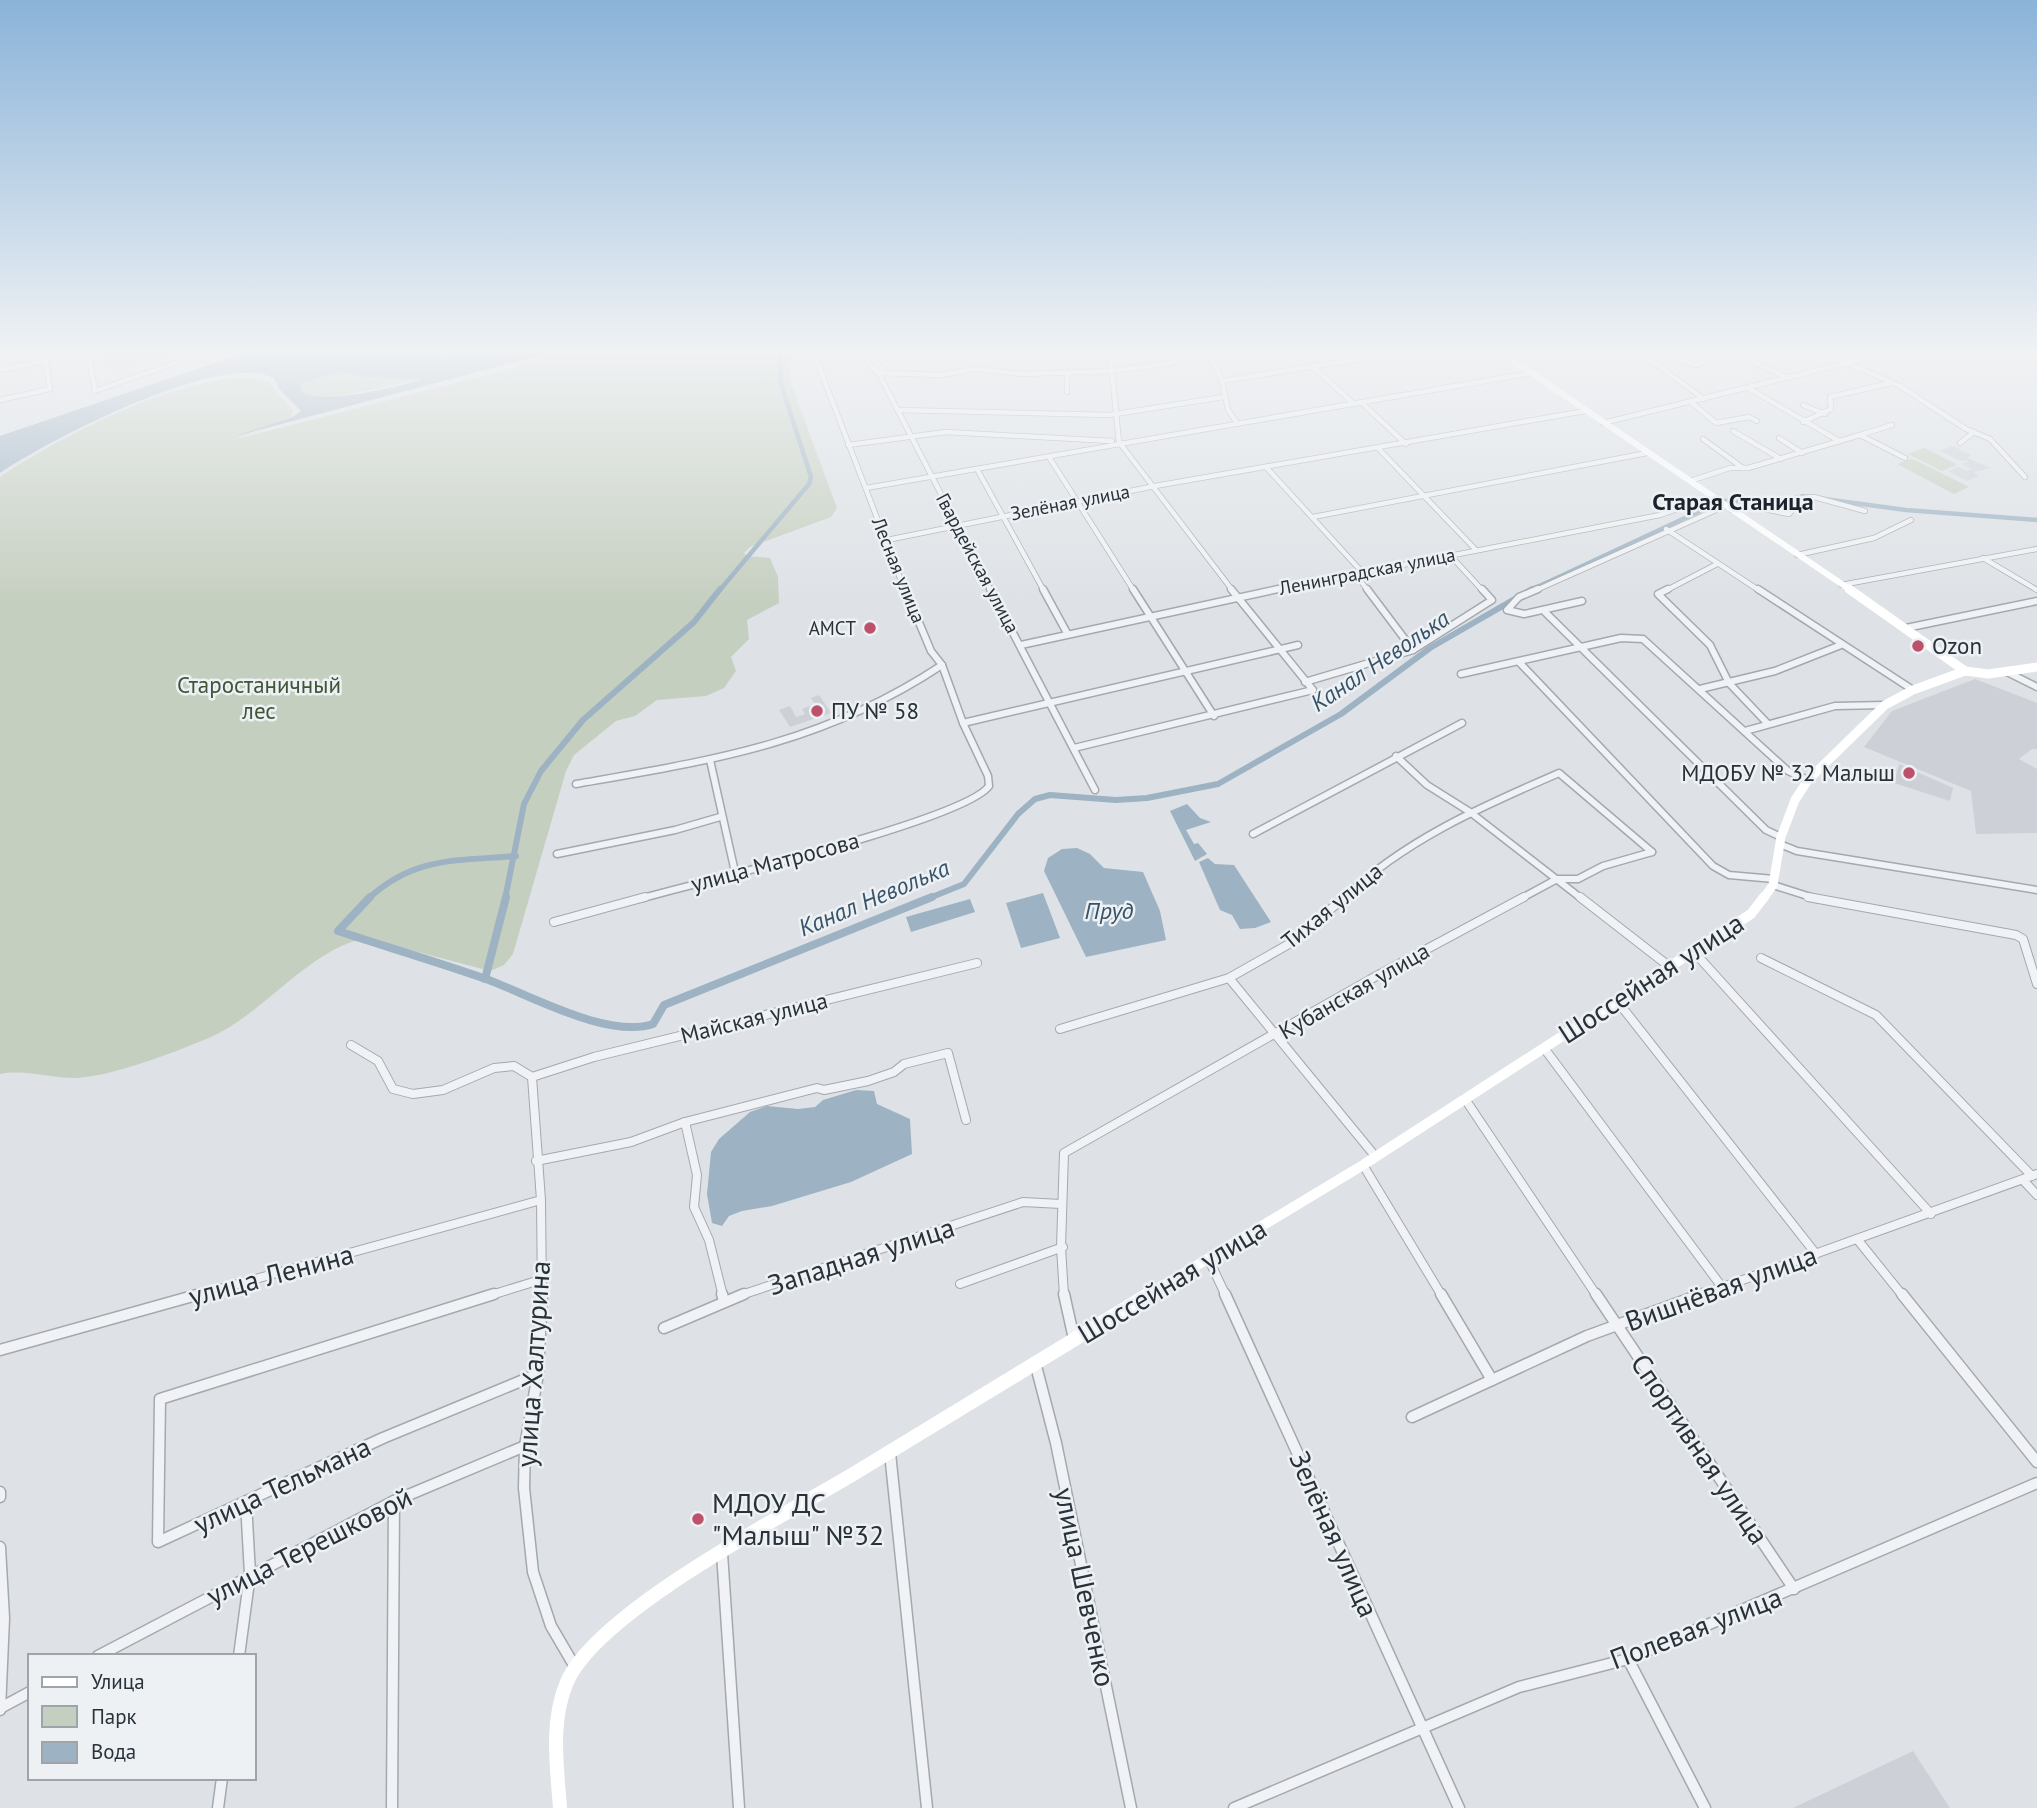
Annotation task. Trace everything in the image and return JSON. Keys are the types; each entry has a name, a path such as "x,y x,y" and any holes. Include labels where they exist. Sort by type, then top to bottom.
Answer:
{"main road":[{"path":"1621,435 1938,649 1965,671"},
{"path":"1772,886 1781,841 1792,806 1808,780 1885,705 1913,690 1965,671 2007,672 2037,667"},
{"name":"Шоссейная улица","path":"575,1667 592,1643 619,1622 722,1553 1036,1366 1074,1339 1363,1165 1695,953 1751,914 1772,886"},
{"path":"560,1808 557,1756 559,1704 575,1667"}],"street":[{"name":"Лесная улица","path":"844,435 931,651 942,665 963,723 988,776 989,786"},
{"path":"848,445 909,435"},
{"name":"Гвардейская улица","path":"911,435 1096,790"},
{"path":"1010,435 1119,442"},
{"path":"1074,748 1312,690 1236,597 1156,486 1119,442 1118,435"},
{"path":"866,488 1163,435"},
{"path":"1397,435 1406,444"},
{"name":"Зелёная улица","path":"887,540 1156,486 1453,435"},
{"path":"1740,435 1781,459"},
{"path":"1827,435 1839,442"},
{"path":"1690,481 1730,468 1744,468 1781,459 1859,435"},
{"path":"1861,435 1905,458"},
{"path":"1960,443 1970,435"},
{"path":"1982,435 1990,439 2025,477"},
{"path":"1779,438 1802,453"},
{"path":"1703,439 1744,468"},
{"path":"1378,449 1475,549"},
{"path":"1312,517 1421,492 1647,453"},
{"path":"1049,457 1152,614 1214,716"},
{"path":"1266,467 1359,572 1413,650"},
{"path":"977,469 1067,633"},
{"name":"Ленинградская улица","path":"1021,645 1152,614 1660,515 1713,497"},
{"path":"1582,600 1524,614 1507,610 1519,597 1666,529 1727,507 1748,506 1789,514 1802,498 1814,497 1865,511"},
{"path":"1797,555 1883,534 1904,526 1911,520"},
{"path":"1666,529 1840,645 1913,690"},
{"path":"1841,585 2036,549"},
{"path":"1305,682 1413,650 1492,600 1449,555"},
{"path":"1982,558 2037,590"},
{"path":"1717,564 1658,594 1710,645 1729,683 1767,723"},
{"path":"1906,628 2037,601"},
{"path":"1545,611 1766,830 1797,851 2037,890"},
{"path":"1461,674 1621,638 1643,639 1788,771 1808,780"},
{"path":"963,723 1184,669 1298,645"},
{"path":"1700,689 1774,671 1840,645"},
{"path":"1519,662 1713,866 1729,875 1772,886 1801,898 1826,900 1929,923 2016,935 2022,939 2037,984"},
{"path":"576,784 773,746 834,725 884,701 942,665"},
{"path":"2007,672 2037,687"},
{"path":"1745,731 1793,715 1871,701 1885,705"},
{"path":"1253,834 1462,723"},
{"path":"1396,756 1427,785 1470,811 1670,967"},
{"path":"710,760 720,817 735,872"},
{"name":"Тихая улица","path":"1060,1029 1229,978 1289,944 1336,906 1370,873 1470,811 1559,773 1652,852"},
{"name":"улица Матросова","path":"554,922 929,819 982,796 989,786"},
{"path":"557,854 676,830 720,817"},
{"name":"Кубанская улица","path":"1061,1204 1064,1153 1371,979 1557,879 1578,880 1602,866 1652,852"},
{"path":"1695,953 1727,985 1931,1214"},
{"path":"1761,958 1877,1015 2031,1177 2037,1195"},
{"name":"Майская улица","path":"533,1076 594,1057 977,963"},
{"path":"1229,978 1376,1156"},
{"path":"1618,1002 1816,1254"},
{"path":"351,1045 378,1061 393,1089 413,1094 443,1090 494,1068 514,1066 533,1076"},
{"path":"1544,1048 1723,1287"},
{"path":"536,1161 631,1142 685,1122 817,1088 824,1090 868,1081 894,1072 904,1064 948,1053 966,1120"},
{"name":"улица Халтурина","path":"533,1076 543,1279 538,1374 525,1446 524,1488 533,1572 551,1626 575,1667"},
{"name":"Спортивная улица","path":"1465,1099 1794,1589"},
{"path":"685,1122 697,1175 694,1207 709,1240 724,1301"},
{"path":"1363,1165 1492,1380"},
{"name":"Вишнёвая улица","path":"1412,1417 1617,1324 2031,1177"},
{"name":"улица Ленина","path":"0,1350 541,1200"},
{"name":"Западная улица","path":"664,1328 724,1301 1023,1202 1061,1204"},
{"path":"1061,1204 1064,1307 1074,1339"},
{"path":"1857,1240 2037,1462"},
{"path":"960,1284 1063,1247"},
{"name":"Зелёная улица","path":"1209,1260 1459,1808"},
{"name":"улица Тельмана","path":"538,1374 383,1438 158,1542 160,1399 543,1279"},
{"name":"улица Шевченко","path":"1036,1366 1056,1443 1130,1808"},
{"name":"улица Терешковой","path":"102,1654 250,1574 394,1501 525,1446"},
{"path":"890,1453 927,1808"},
{"name":"Полевая улица","path":"1234,1808 1519,1687 1628,1659 2037,1483"},
{"path":"392,1808 394,1501"},
{"path":"239,1654 250,1574 246,1502"},
{"path":"0,1547 4,1618 1,1708"},
{"path":"722,1553 739,1808"},
{"path":"1628,1659 1705,1808"},
{"path":"1,1708 28,1693"},
{"path":"218,1808 222,1780"}],"shaded area":[{"path":"1953,446 1971,455 1967,458 1991,468 1973,472 1979,476 1967,481 1948,471 1959,467 1967,471 1972,469 1962,464 1969,461 1958,460 1940,451"},
{"path":"1975,679 2037,703 2037,749 2032,749 2019,759 2037,769 2037,833 1976,834 1971,791 1864,747 1892,711"},
{"name":"ПУ № 58","path":"819,695 831,713 790,727 779,710 790,706 796,717 805,714 802,709 815,704 811,698"},
{"name":"МДОБУ № 32 Малыш","path":"1899,764 1953,788 1950,801 1894,783"},
{"path":"1913,1751 1950,1808 1793,1808"}],"green space":[{"name":"Старостаничный лес","path":"71,435 244,435 232,440 250,435 810,435 837,508 831,517 750,547 744,553 747,556 770,558 778,577 779,603 747,620 749,639 731,657 736,671 724,688 706,696 657,700 635,716 616,721 574,755 566,771 513,954 504,965 490,971 365,938 325,955 232,1025 213,1036 164,1056 90,1077 0,1074 0,477"},
{"path":"1925,448 1956,465 1942,471 1908,454"},
{"path":"1911,459 1969,487 1954,494 1897,464"}],"water":[{"path":"66,435 23,459 0,473 0,436"},
{"path":"1187,804 1200,818 1211,822 1186,830 1194,844 1198,843 1207,854 1195,861 1170,811"},
{"name":"Пруд","path":"1077,848 1090,854 1104,868 1143,872 1160,911 1166,940 1086,957 1044,871 1048,858 1062,849"},
{"path":"1208,858 1215,864 1234,865 1271,922 1255,928 1240,929 1232,915 1220,910 1199,862"},
{"path":"1043,893 1060,938 1021,948 1006,903"},
{"path":"970,899 975,912 911,932 906,917"},
{"path":"856,1090 874,1091 877,1104 910,1119 912,1154 851,1182 772,1206 742,1211 729,1216 722,1226 712,1223 707,1194 711,1152 719,1139 750,1112 767,1106 798,1109 815,1107 823,1100"}],"waterway":[{"path":"719,591 809,484 811,477 798,435"},
{"name":"Канал Неволька","path":"1802,496 1906,510 2037,520"},
{"name":"Канал Неволька","path":"1774,510 1789,510 1797,497"},
{"name":"Канал Неволька","path":"1722,501 1741,501 1762,507"},
{"name":"Канал Неволька","path":"1529,591 1717,503"},
{"path":"514,856 524,804 541,771 583,720 694,622 720,589"},
{"name":"Канал Неволька","path":"927,899 964,884 1018,814 1035,799 1050,795 1116,800 1147,798 1218,784 1341,714 1430,648 1532,589"},
{"name":"Канал Неволька","path":"369,899 385,885 420,868 456,860 514,856"},
{"path":"505,899 514,856"},
{"path":"485,979 506,897"},
{"name":"Канал Неволька","path":"485,979 592,1021 634,1027 653,1024 664,1005 932,897"},
{"name":"Канал Неволька","path":"369,899 338,931 485,979"}],"place":[{"name":"АМСТ","path":"870,628"},
{"name":"Ozon","path":"1918,646"},
{"name":"ПУ № 58","path":"817,711"},
{"name":"МДОБУ № 32 Малыш","path":"1909,773"},
{"name":"МДОУ ДС \"Малыш\" №32","path":"698,1519"}],"district":[{"name":"Старая Станица","path":"1733,502"}]}
